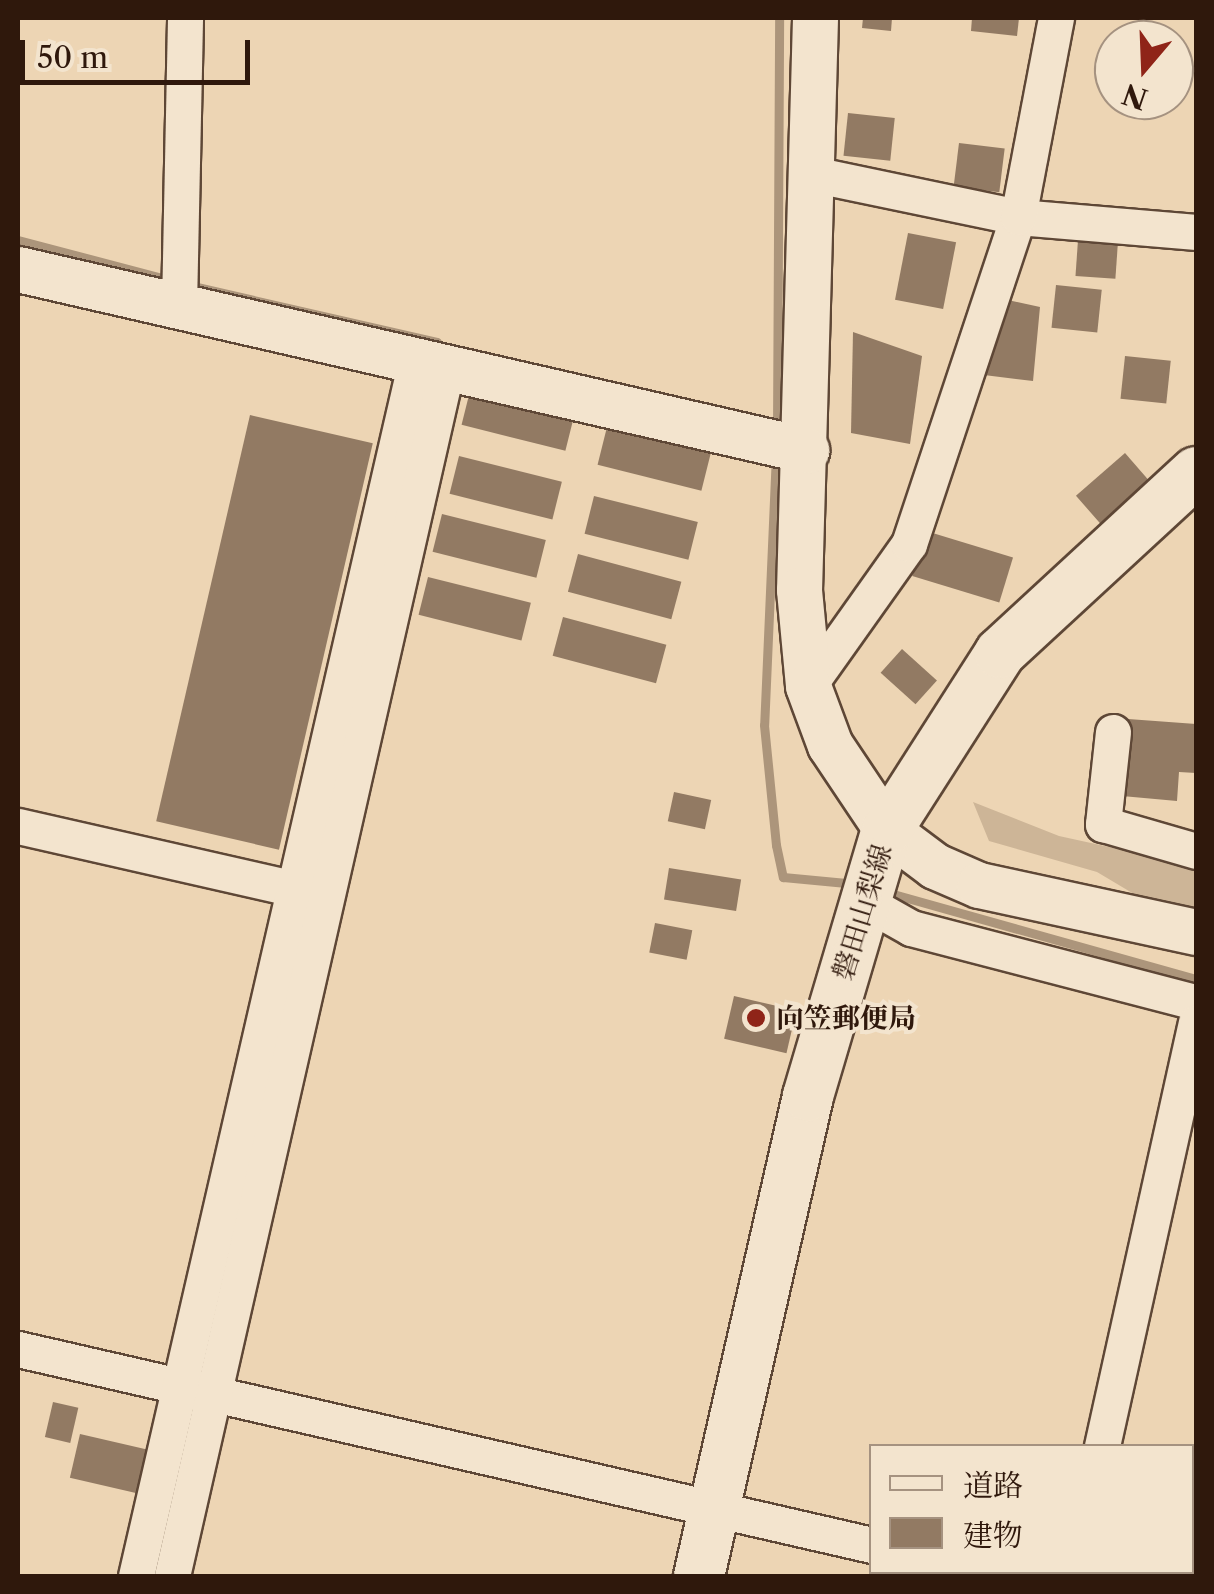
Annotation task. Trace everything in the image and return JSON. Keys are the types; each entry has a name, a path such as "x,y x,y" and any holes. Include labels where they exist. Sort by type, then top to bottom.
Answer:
{"main road":[{"name":"磐田山梨線","path":"700,1576 808,1096 887,830 1000,653 1196,472"}],"street":[{"path":"179,306 185,18"},
{"path":"814,18 806,450 799,590 808,686 830,745 887,830 979,885 1196,932"},
{"path":"808,686 909,544 1018,217 1056,18"},
{"path":"812,174 1018,217 1196,232"},
{"path":"18,269 806,450"},
{"path":"136,1576 180,1387 311,892 432,364"},
{"path":"1112,732 1103,824 1196,851"},
{"path":"18,826 311,892"},
{"path":"172,1576 214,1394 311,892"},
{"path":"864,902 911,928 1196,1002"},
{"path":"1102,1444 1196,1022"},
{"path":"18,1349 869,1544"}],"shaded area":[{"path":"973,802 1059,836 1196,866 1196,931 1097,872 989,841"}],"building":[{"path":"863,18 892,18 891,31 862,28"},
{"path":"972,18 1019,18 1017,36 971,31"},
{"path":"848,113 895,118 890,161 844,156"},
{"path":"959,143 1005,149 999,192 954,187"},
{"path":"908,233 956,242 943,309 895,300"},
{"path":"1078,240 1118,243 1115,279 1075,276"},
{"path":"1056,285 1102,290 1097,333 1052,328"},
{"path":"1003,299 1040,307 1033,381 984,375"},
{"path":"853,332 922,356 910,444 851,433"},
{"path":"1125,356 1171,361 1166,404 1121,399"},
{"path":"471,387 575,413 565,451 462,425"},
{"path":"250,415 373,443 279,850 156,821"},
{"path":"607,427 711,453 701,491 598,465"},
{"path":"1125,453 1156,489 1107,532 1076,496"},
{"path":"459,456 562,482 552,519 450,494"},
{"path":"594,496 698,522 688,560 585,534"},
{"path":"442,514 546,540 536,578 433,552"},
{"path":"926,531 1013,558 999,603 912,576"},
{"path":"578,554 681,582 671,619 568,592"},
{"path":"428,577 531,603 521,640 419,615"},
{"path":"563,617 666,645 656,683 553,656"},
{"path":"902,649 937,680 916,704 881,673"},
{"path":"1128,719 1196,724 1196,773 1179,772 1177,801 1122,796"},
{"path":"674,792 711,800 705,829 668,821"},
{"path":"669,868 741,879 736,911 664,900"},
{"path":"655,923 692,930 687,960 649,952"},
{"path":"734,996 796,1010 786,1053 724,1039"},
{"path":"53,1402 78,1408 70,1443 45,1437"},
{"path":"80,1434 149,1450 139,1494 70,1478"}],"waterway":[{"path":"777,429 779,18"},
{"path":"18,240 173,281"},
{"path":"188,285 437,342 435,350"},
{"path":"776,454 764,725 776,845 783,877 857,884"},
{"path":"886,892 1196,979"}],"place":[{"name":"向笠郵便局","path":"756,1018"}]}
